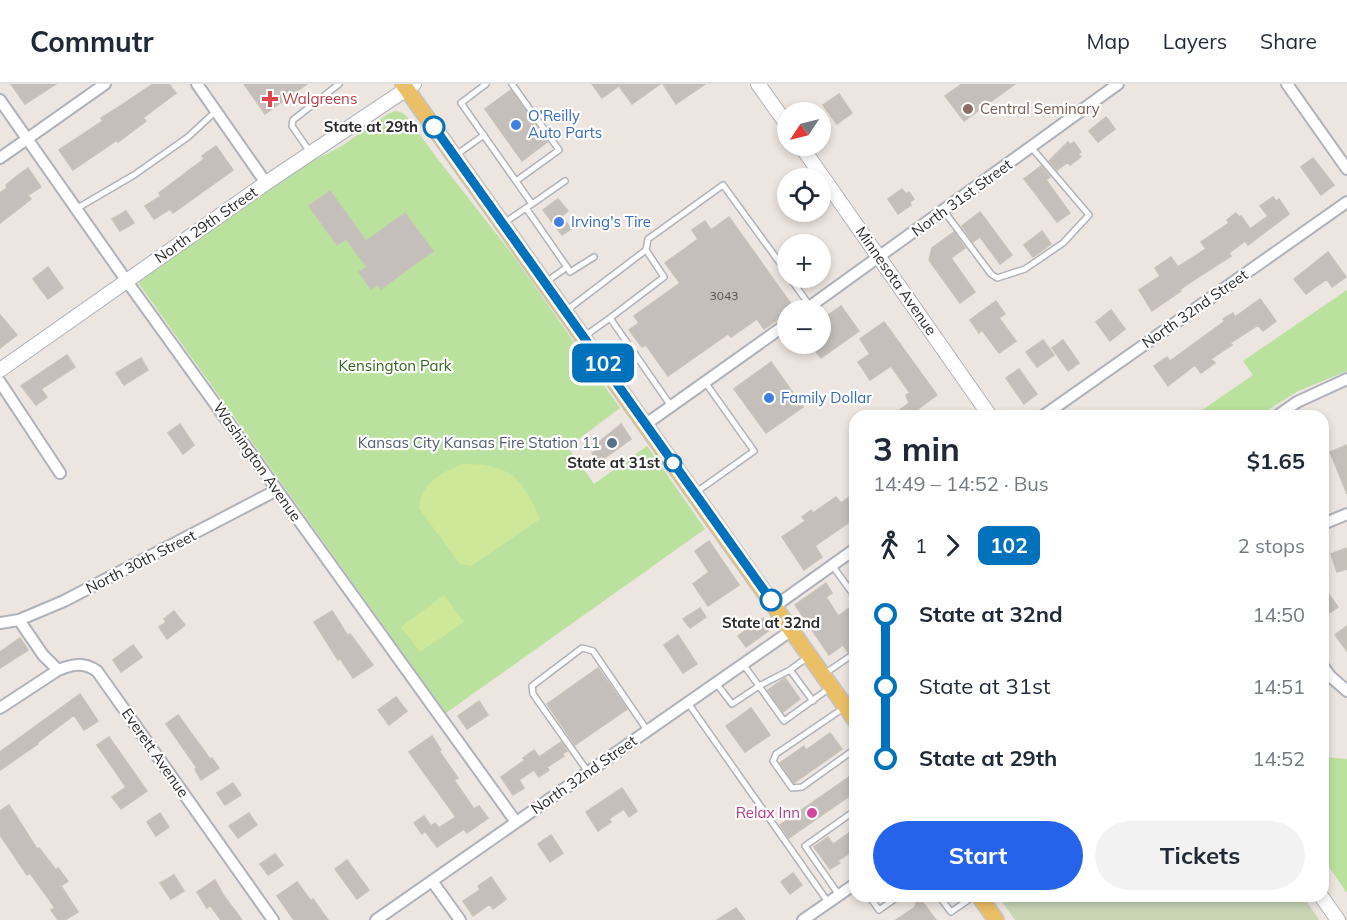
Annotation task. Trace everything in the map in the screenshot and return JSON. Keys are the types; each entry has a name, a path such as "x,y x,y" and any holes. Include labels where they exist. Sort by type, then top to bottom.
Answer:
{"main road":[{"path":"408,86 503,224 827,681 849,708"},
{"path":"983,902 996,920"}],"street":[{"path":"0,158 105,84"},
{"path":"197,84 266,183"},
{"path":"758,84 777,111"},
{"name":"North 31st Street","path":"821,300 1118,84"},
{"path":"1287,84 1347,169"},
{"name":"North 29th Street","path":"0,370 126,280 408,86"},
{"name":"Washington Avenue","path":"0,100 126,280 516,822"},
{"name":"Minnesota Avenue","path":"808,156 986,410"},
{"name":"North 32nd Street","path":"1052,410 1347,202"},
{"path":"646,424 777,331"},
{"path":"1286,410 1297,402 1347,380"},
{"path":"0,382 60,474"},
{"name":"North 30th Street","path":"0,623 20,620 74,596 277,490"},
{"path":"1329,522 1347,514"},
{"path":"775,606 849,553"},
{"path":"0,708 58,670 43,656 20,620"},
{"name":"North 32nd Street","path":"376,920 792,630"},
{"name":"Everett Avenue","path":"58,670 73,664 88,665 97,671 273,920"},
{"path":"1329,675 1347,691"},
{"path":"432,881 460,920"},
{"path":"803,920 849,888"},
{"path":"1325,902 1338,920"}],"lane":[{"path":"310,152 292,126 293,120 339,84"},
{"path":"486,84 461,103 532,204"},
{"path":"512,84 560,150 516,181"},
{"path":"76,209 134,175 188,137 216,111"},
{"path":"455,156 484,135"},
{"path":"944,211 991,274 997,278 1025,269 1063,243 1089,215 1031,147"},
{"path":"503,224 565,181"},
{"path":"565,311 646,250 648,239 723,185 777,259"},
{"path":"526,208 570,272 594,257"},
{"path":"584,337 664,277 646,250"},
{"path":"545,283 567,267"},
{"path":"610,318 671,406"},
{"path":"695,493 754,451 705,382"},
{"path":"832,565 849,589"},
{"path":"588,772 533,694 532,686 582,648 593,651 647,730"},
{"path":"716,683 732,704 810,656"},
{"path":"743,664 784,721 813,700 827,681 849,659"},
{"path":"790,670 813,700"},
{"path":"793,689 800,684"},
{"path":"688,703 828,902"},
{"path":"849,714 776,754 773,761 792,788 802,787 849,753"},
{"path":"838,895 805,846 849,815"},
{"path":"873,902 879,910 890,902"},
{"path":"944,902 951,912 965,902"}],"green space":[{"name":"Kensington Park","path":"395,111 406,116 516,259 620,408 568,447 594,484 647,446 705,529 446,713 139,284 140,280 295,170 340,147"},
{"path":"1347,290 1347,371 1298,391 1268,410 1202,410 1253,375 1243,361"},
{"path":"463,464 492,467 512,476 527,493 540,519 471,566 460,564 419,508 428,485 440,475"},
{"path":"444,595 464,622 420,652 401,627"},
{"path":"1329,758 1347,759 1347,893 1329,867"},
{"path":"1002,902 1307,902 1319,920 1015,920"}],"building":[{"path":"11,84 56,84 25,104"},
{"path":"153,84 169,84 176,93 143,118 146,121 118,142 117,140 73,170 59,150 103,121 101,118"},
{"name":"Walgreens","path":"244,84 307,84 265,114"},
{"path":"592,84 660,84 632,104 619,86 602,98"},
{"path":"663,84 705,84 676,104"},
{"name":"Central Seminary","path":"962,84 1015,84 964,121 945,96"},
{"name":"O'Reilly Auto Parts","path":"511,90 547,142 522,161 485,109"},
{"path":"839,94 852,113 837,124 831,116 831,102 827,102"},
{"path":"1106,117 1115,129 1098,142 1089,131"},
{"path":"1068,142 1070,145 1074,142 1081,152 1078,154 1081,157 1057,170 1049,161"},
{"path":"216,146 233,170 173,213 170,209 154,219 145,206 161,196 159,193 204,159 202,156"},
{"path":"1313,158 1334,185 1321,195 1301,167"},
{"path":"1041,166 1050,177 1046,180 1070,213 1057,222 1024,179"},
{"path":"28,168 41,187 28,195 31,199 0,223 0,193 7,188 6,185"},
{"path":"902,189 906,194 909,192 914,199 910,202 911,205 898,214 888,199"},
{"path":"330,191 366,241 405,213 433,251 381,289 378,284 371,289 359,272 367,267 346,239 337,245 309,206"},
{"path":"1273,197 1276,201 1279,199 1289,214 1248,245 1245,241 1229,253 1231,256 1186,285 1152,311 1139,290 1160,276 1155,268 1171,257 1178,267 1206,249 1201,242 1229,223 1227,220 1236,213 1250,229 1268,216 1260,206"},
{"name":"Irving's Tire","path":"558,199 568,211 562,216 571,229 562,235 543,210"},
{"path":"126,211 134,223 120,231 112,219"},
{"path":"980,212 1012,255 1000,264 980,237 973,242 962,226"},
{"path":"729,217 777,284 777,288 780,288 788,300 777,300 777,320 764,329 757,319 731,337 728,334 668,376 646,345 642,347 629,330 639,323 634,316 680,283 665,263 698,239 692,230 705,221 711,230"},
{"path":"1042,231 1051,244 1033,257 1024,245"},
{"path":"954,232 965,248 951,258 975,292 960,303 929,260 932,248"},
{"path":"1328,252 1346,277 1332,287 1327,279 1306,294 1294,279"},
{"path":"48,267 63,288 48,299 33,279"},
{"path":"1260,299 1276,321 1263,331 1258,325 1230,343 1232,345 1211,359 1215,363 1201,373 1195,365 1168,386 1154,366 1167,357 1170,361 1225,321 1223,319 1233,313 1235,317"},
{"path":"996,301 1005,314 999,318 1016,341 999,353 982,330 979,333 970,320"},
{"path":"841,306 859,331 831,351 831,313"},
{"path":"1111,310 1125,329 1110,341 1096,322"},
{"path":"0,315 17,335 0,348"},
{"path":"884,322 937,395 916,410 900,410 909,403 906,395 910,393 891,366 870,380 858,362 870,354 860,339"},
{"path":"1043,340 1054,355 1037,367 1026,352"},
{"path":"1063,340 1079,363 1068,371 1052,348"},
{"path":"67,355 75,367 41,389 47,397 36,405 21,386"},
{"path":"141,358 148,370 124,385 116,373"},
{"name":"Family Dollar","path":"771,362 803,407 766,433 734,389"},
{"path":"1019,369 1037,394 1024,404 1006,378"},
{"path":"180,424 194,445 183,454 168,433"},
{"name":"Kansas City Kansas Fire Station 11","path":"621,424 631,439 599,462 592,453 596,450 593,447"},
{"path":"1347,445 1347,494 1330,452"},
{"path":"836,497 841,503 849,497 849,522 815,546 822,557 804,570 782,537 805,521 802,517 811,510 813,513"},
{"path":"709,541 739,585 708,606 693,584 709,572 695,551"},
{"path":"1347,548 1347,569 1337,572 1331,554"},
{"path":"826,583 832,593 826,597 838,616 849,608 849,651 843,645 829,655 795,605"},
{"path":"1329,594 1338,607 1329,613"},
{"path":"700,608 706,617 690,628 683,619"},
{"path":"174,611 185,625 167,639 159,627 166,622 164,619"},
{"path":"332,611 348,636 350,634 373,665 353,678 340,658 338,660 314,622"},
{"path":"763,618 771,629 746,647 738,636"},
{"path":"1347,626 1347,651 1335,635"},
{"path":"678,635 697,664 683,673 664,645"},
{"path":"20,638 28,650 0,668 0,652"},
{"path":"133,645 142,657 121,672 113,660"},
{"path":"598,668 627,709 575,745 547,704"},
{"path":"785,678 800,699 783,712 768,690"},
{"path":"80,694 98,721 84,730 74,715 38,744 0,770 0,752"},
{"path":"396,697 407,711 389,725 378,710"},
{"path":"479,701 488,715 467,729 458,716"},
{"path":"751,708 770,735 745,752 726,726"},
{"path":"178,715 219,768 201,780 195,769 197,768 166,724"},
{"path":"830,733 842,749 794,783 780,763 804,746 806,750"},
{"path":"432,736 441,750 439,751 458,778 454,780 474,809 479,806 488,818 467,833 464,829 437,847 425,831 422,834 414,823 424,816 431,826 435,823 439,828 456,817 409,752"},
{"path":"109,737 147,791 121,809 112,797 126,787 97,745"},
{"path":"561,742 567,751 562,754 564,756 547,767 549,770 539,777 534,770 519,780 524,788 513,795 501,777 525,760 523,758 534,750 539,757"},
{"name":"Relax Inn","path":"849,777 849,796 789,838 780,825"},
{"path":"233,783 241,795 225,805 217,793"},
{"path":"622,788 637,811 629,817 624,809 609,819 611,822 598,831 586,812"},
{"path":"9,805 37,849 39,848 68,881 61,886 78,912 65,920 58,920 51,910 55,908 30,873 27,875 0,835 0,811"},
{"path":"160,813 169,827 156,836 147,822"},
{"path":"249,813 257,825 238,838 229,826"},
{"name":"Relax Inn","path":"849,833 849,853 830,869 814,847 828,837 833,844"},
{"path":"551,835 563,853 550,862 538,844"},
{"path":"275,854 283,865 268,875 260,864"},
{"path":"347,860 369,890 357,899 335,869"},
{"path":"793,873 802,885 790,894 781,882"},
{"path":"174,875 184,891 171,899 160,883"},
{"path":"491,877 506,899 493,909 490,904 473,916 463,901 480,890 478,886"},
{"path":"215,880 242,920 221,920 210,905 207,908 197,892"},
{"path":"297,882 328,920 294,920 277,896"},
{"path":"916,902 922,902 936,920 896,920 915,907"},
{"path":"736,908 745,920 717,920"}],"bus line":[{"name":"102","path":"434,127 771,600"}],"place":[{"name":"Walgreens","path":"270,99"},
{"name":"Central Seminary","path":"968,109"},
{"name":"O'Reilly Auto Parts","path":"516,125"},
{"name":"State at 29th","path":"434,127"},
{"name":"Irving's Tire","path":"559,222"},
{"name":"Family Dollar","path":"769,398"},
{"name":"Kansas City Kansas Fire Station 11","path":"612,443"},
{"name":"State at 31st","path":"673,463"},
{"name":"State at 32nd","path":"771,600"},
{"name":"Relax Inn","path":"812,813"}]}
